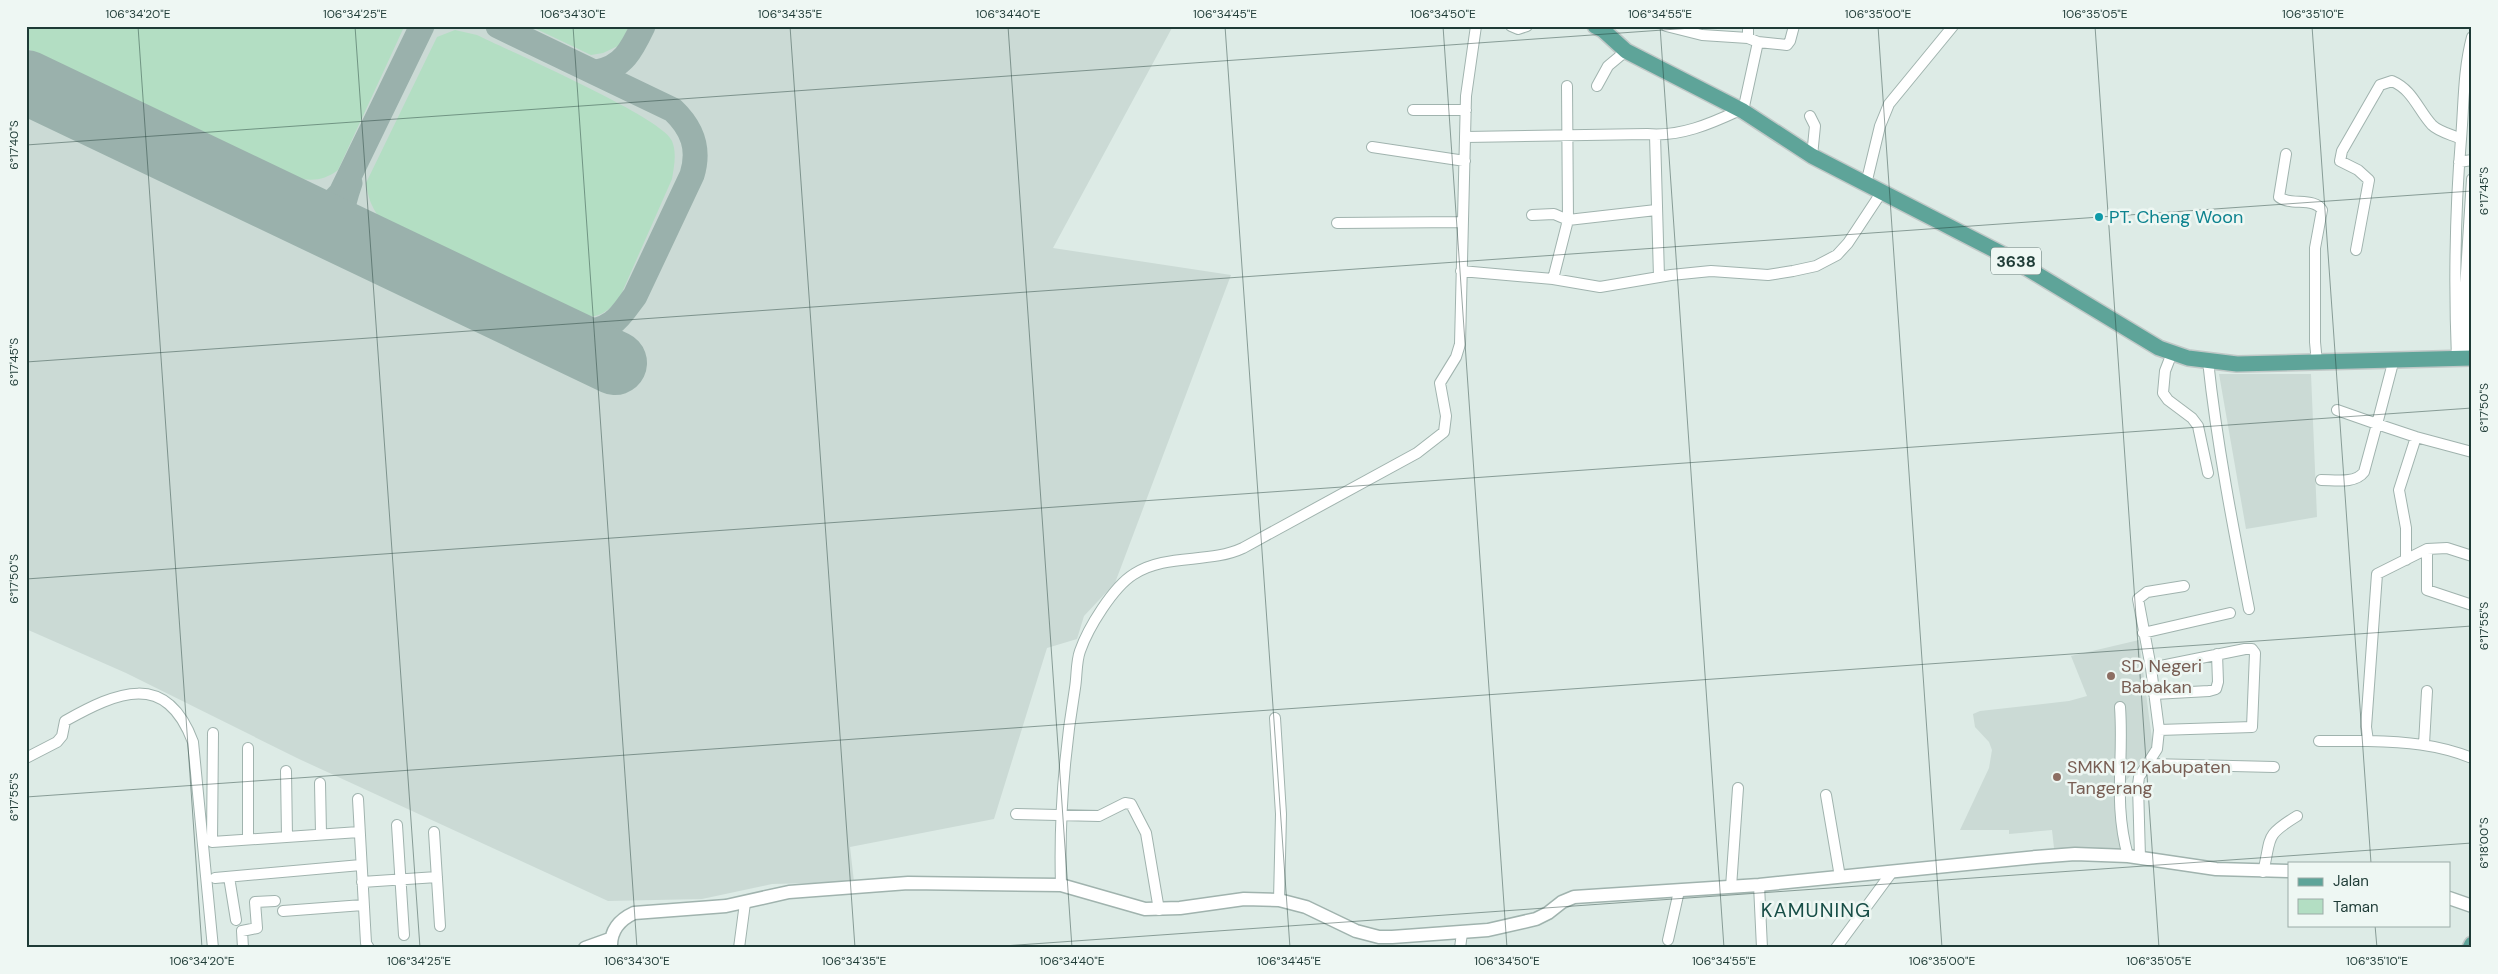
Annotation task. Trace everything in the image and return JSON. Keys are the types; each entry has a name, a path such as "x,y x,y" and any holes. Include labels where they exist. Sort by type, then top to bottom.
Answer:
{"main road":[{"name":"3638","path":"1601,28 1626,51 1741,110 1812,156 1881,193 1988,245 2109,316 2159,348 2172,353 2208,361 2237,364 2465,358"},
{"path":"2470,948 2472,944"}],"street":[{"path":"1061,885 1060,814 1067,728 1079,652 1089,631 1117,589 1133,574 1150,566 1233,553 1417,454 1439,438 1447,425 1440,383 1456,358 1460,344 1466,110 1468,73 1476,26"},
{"path":"1511,26 1518,29 1526,26"},
{"path":"1666,26 1702,35 1787,45 1794,26"},
{"path":"1466,137 1663,136 1709,125 1741,110 1753,40 1748,26"},
{"path":"1866,184 1880,126 1890,104 1953,26"},
{"path":"2465,358 2455,294 2459,162 2472,37"},
{"path":"1597,86 1608,66 1626,51"},
{"path":"2356,250 2369,180 2358,170 2340,161 2342,151 2380,86 2392,81 2400,84 2409,92 2434,127 2461,139"},
{"path":"1553,279 1568,220 1567,86"},
{"path":"1413,110 1466,110"},
{"path":"1810,116 1815,126 1812,156"},
{"path":"1655,135 1659,277"},
{"path":"1372,147 1465,161"},
{"path":"2286,154 2279,197 2285,201 2315,204 2322,210 2315,248 2315,342 2317,363"},
{"path":"2459,162 2472,160"},
{"path":"2465,358 2465,289 2472,179"},
{"path":"1461,271 1553,279 1600,287 1711,271 1768,275 1816,266 1837,255 1848,243 1881,193"},
{"path":"1532,215 1554,214 1568,220 1656,210"},
{"path":"1337,223 1463,222"},
{"path":"2172,353 2166,371 2163,392 2168,400 2188,414 2198,426 2208,473"},
{"path":"2321,480 2352,480 2360,477 2364,472 2394,359"},
{"path":"2208,361 2213,405 2249,609"},
{"path":"2337,410 2416,438 2472,452"},
{"path":"2406,560 2406,528 2399,490 2416,438"},
{"path":"2368,741 2369,678 2377,574 2427,549 2447,548 2472,556"},
{"path":"2427,549 2427,590 2472,605"},
{"path":"2134,857 2139,778 2150,764 2157,749 2158,730 2151,668 2137,602 2140,596 2147,592 2184,586"},
{"path":"2143,633 2230,613"},
{"path":"2151,668 2245,649 2254,651 2252,727 2158,730"},
{"path":"2154,694 2213,690 2218,682 2217,654"},
{"path":"2424,744 2427,690"},
{"path":"26,758 57,742 62,736 65,721 115,696 128,693 142,693 160,699 176,710 186,721 193,742 213,948"},
{"path":"2120,707 2122,736 2118,795 2121,824 2134,857"},
{"path":"1275,718 1281,814 1278,900"},
{"path":"212,733 212,842 360,832"},
{"path":"2319,741 2424,744 2454,750 2472,758"},
{"path":"248,748 248,840"},
{"path":"2150,764 2274,767"},
{"path":"286,771 287,837"},
{"path":"320,783 322,834"},
{"path":"1731,887 1738,788"},
{"path":"1826,795 1840,877"},
{"path":"358,799 366,942 369,948"},
{"path":"1016,814 1099,816 1125,803 1131,804 1146,833 1159,910"},
{"path":"2263,872 2268,842 2276,829 2297,816"},
{"path":"397,825 404,935"},
{"path":"434,832 440,926"},
{"path":"585,948 610,943 618,924 634,913 697,910 745,903 790,892 908,883 1061,885 1128,906 1159,910 1244,899 1278,900 1306,907 1356,931 1379,937 1462,933 1536,919 1548,913 1562,902 1574,897 1759,885 2075,854 2134,857 2216,869 2263,872 2288,871"},
{"path":"215,878 361,865"},
{"path":"1836,948 1892,872"},
{"path":"230,877 236,920"},
{"path":"362,882 437,877"},
{"path":"1759,885 1762,948"},
{"path":"1668,940 1679,891"},
{"path":"2450,898 2472,906"},
{"path":"243,948 242,931 257,928 255,902 275,901"},
{"path":"740,948 745,903"},
{"path":"283,911 364,905"},
{"path":"1460,948 1462,933"}],"shaded area":[{"path":"26,26 1173,26 1053,248 1231,275 1115,583 1084,616 1077,639 1047,648 994,819 850,847 854,882 772,884 702,899 608,901 299,759 126,673 26,629"},
{"path":"2219,374 2311,374 2317,517 2246,529"},
{"name":"SMKN 12 Kabupaten Tangerang","path":"2139,640 2153,747 2122,786 2131,849 2054,848 2052,830 2009,834 2009,830 1960,830 1989,768 1992,750 1989,742 1975,727 1973,714 1980,711 2069,701 2087,696 2071,656"}],"green space":[{"path":"26,26 404,27 338,170 321,179 311,180 301,179 26,48"},
{"path":"530,26 629,26 620,45 603,53 591,55"},
{"path":"455,30 477,35 615,101 663,130 672,141 675,155 672,179 620,297 603,313 589,317 379,217 374,209 366,183 437,37"}],"taxiway":[{"path":"273,200 301,208 317,209 333,201 341,193 422,26"},
{"path":"498,26 673,110 686,125 695,148 692,175 635,296 618,318 602,328 581,332 559,331 527,321"},
{"path":"596,72 605,70 620,62 630,50 643,26"},
{"path":"350,183 344,203 343,218 345,225 350,231 366,244"}],"runway":[{"path":"26,82 615,363"}],"place":[{"name":"PT. Cheng Woon","path":"2099,217"},
{"name":"SD Negeri Babakan","path":"2111,676"},
{"name":"SMKN 12 Kabupaten Tangerang","path":"2057,777"}],"district":[{"name":"KAMUNING","path":"1816,910"}]}
